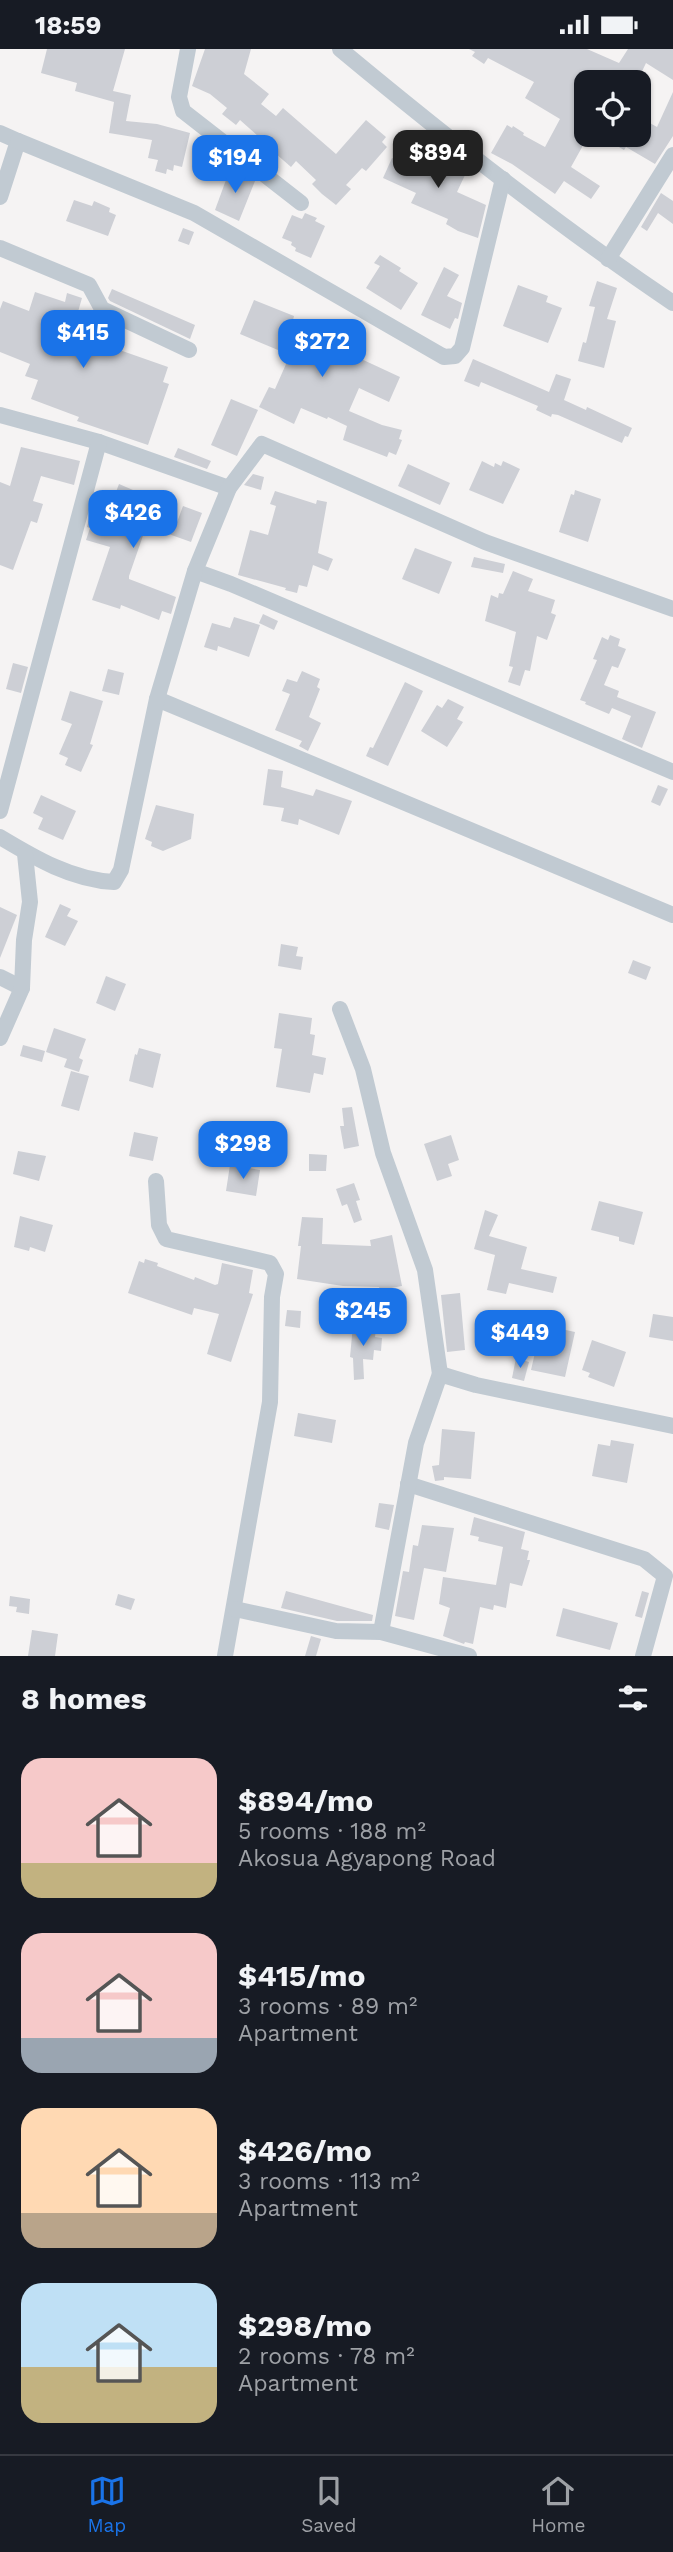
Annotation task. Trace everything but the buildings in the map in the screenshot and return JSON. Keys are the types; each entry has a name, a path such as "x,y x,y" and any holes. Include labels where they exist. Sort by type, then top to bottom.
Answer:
{"street":[{"path":"188,49 179,97 183,111 301,203"},
{"path":"340,49 419,115 608,259 673,303"},
{"path":"0,133 194,213 444,357 455,356 462,348 503,179"},
{"path":"0,197 18,141"},
{"path":"608,259 673,155"},
{"path":"0,249 89,285 102,309 189,350"},
{"path":"0,415 99,442 229,488"},
{"path":"0,811 99,442"},
{"path":"0,837 25,854 83,877 114,882 121,870 157,699 195,571 229,488 262,444 485,542 673,609"},
{"path":"195,571 673,772"},
{"path":"157,699 673,915"},
{"path":"0,1038 22,988 24,940 30,902 25,854"},
{"path":"0,977 22,988"},
{"path":"340,1009 362,1069 383,1153 425,1270 440,1374 416,1443 381,1632"},
{"path":"156,1181 159,1225 166,1239 270,1263 276,1274 272,1297 270,1402 225,1656"},
{"path":"440,1374 475,1385 673,1426"},
{"path":"408,1484 644,1559 665,1576 643,1656"},
{"path":"235,1608 335,1631 381,1632 469,1656"}]}
